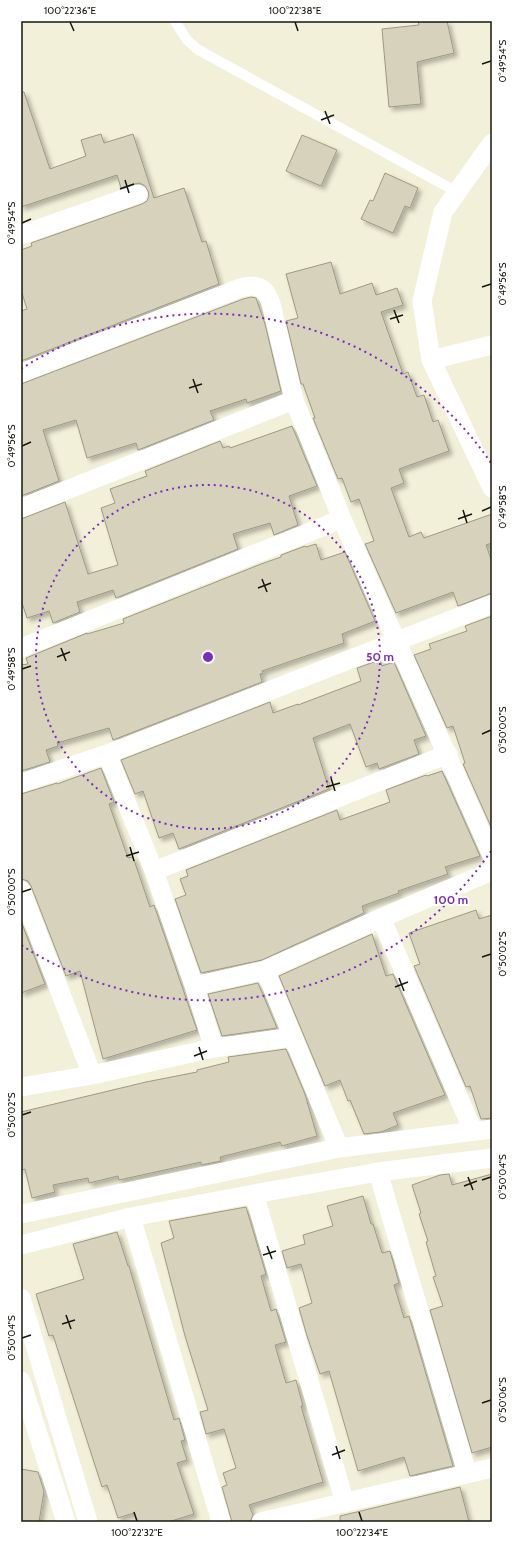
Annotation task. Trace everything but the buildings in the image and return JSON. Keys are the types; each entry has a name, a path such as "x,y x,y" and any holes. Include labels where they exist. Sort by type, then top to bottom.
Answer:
{"street":[{"path":"492,142 443,212 422,301 431,360 492,488"},
{"path":"21,235 138,194"},
{"path":"21,373 240,288 251,285 261,288 268,295 294,400 342,519 396,642 448,754 492,856"},
{"path":"431,360 492,345"},
{"path":"21,508 294,400"},
{"path":"21,648 342,519"},
{"path":"21,783 107,754 492,604"},
{"path":"107,754 154,871 214,1048"},
{"path":"154,871 448,754"},
{"path":"194,986 265,970 381,918 492,871"},
{"path":"21,890 92,1075"},
{"path":"381,918 473,1131"},
{"path":"265,970 339,1148"},
{"path":"21,1087 92,1075 214,1048 292,1037"},
{"path":"21,1214 339,1148 492,1129"},
{"path":"21,1245 131,1217 254,1194 378,1172 492,1158"},
{"path":"378,1172 467,1473"},
{"path":"254,1194 345,1503"},
{"path":"131,1217 221,1522"},
{"path":"21,1298 88,1522"},
{"path":"21,1381 66,1522"},
{"path":"261,1522 492,1468"}],"lane":[{"path":"175,21 187,40 197,48 457,192"}]}
